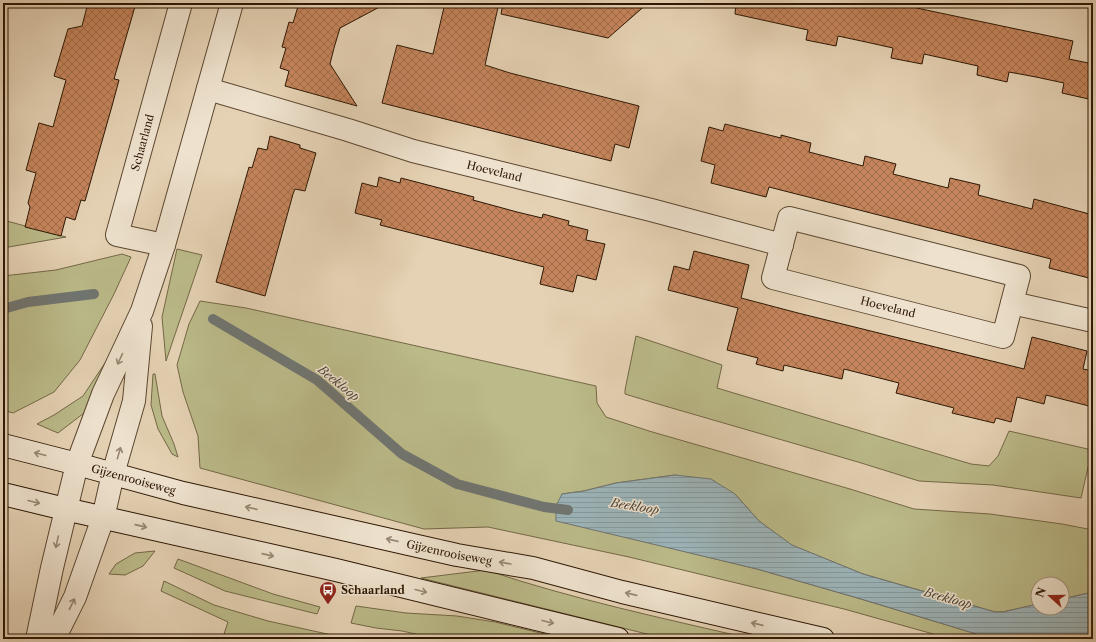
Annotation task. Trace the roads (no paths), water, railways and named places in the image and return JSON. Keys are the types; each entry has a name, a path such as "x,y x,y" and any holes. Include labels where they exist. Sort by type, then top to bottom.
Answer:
{"street":[{"name":"Schaarland","path":"164,245 117,235 181,3"},
{"path":"77,464 103,394 142,311 164,245 232,3"},
{"name":"Hoeveland","path":"208,89 348,130 413,151 651,210 782,245"},
{"name":"Hoeveland","path":"789,218 1019,276 1003,337 773,278 782,245 789,218"},
{"path":"1012,304 1093,321"},
{"path":"54,639 75,597 103,518 113,474 134,401 142,311"},
{"name":"Gijzenrooiseweg","path":"3,445 183,493 442,551 533,568 622,592 823,639"},
{"name":"Gijzenrooiseweg","path":"37,639 65,509 77,464"},
{"path":"3,494 336,570 618,639"}],"water":[{"path":"675,475 711,479 735,494 759,521 792,545 863,574 995,612 1003,612 1030,606 1030,616 1070,616 1070,597 1093,592 1093,639 993,639 757,569 556,521 556,506 562,494 584,491 616,483"}],"waterway":[{"name":"Beekloop","path":"3,309 28,302 94,294"},
{"name":"Beekloop","path":"213,319 317,380 402,454 457,484 544,507 568,510"}],"place":[{"name":"Schaarland","path":"328,605"}]}
